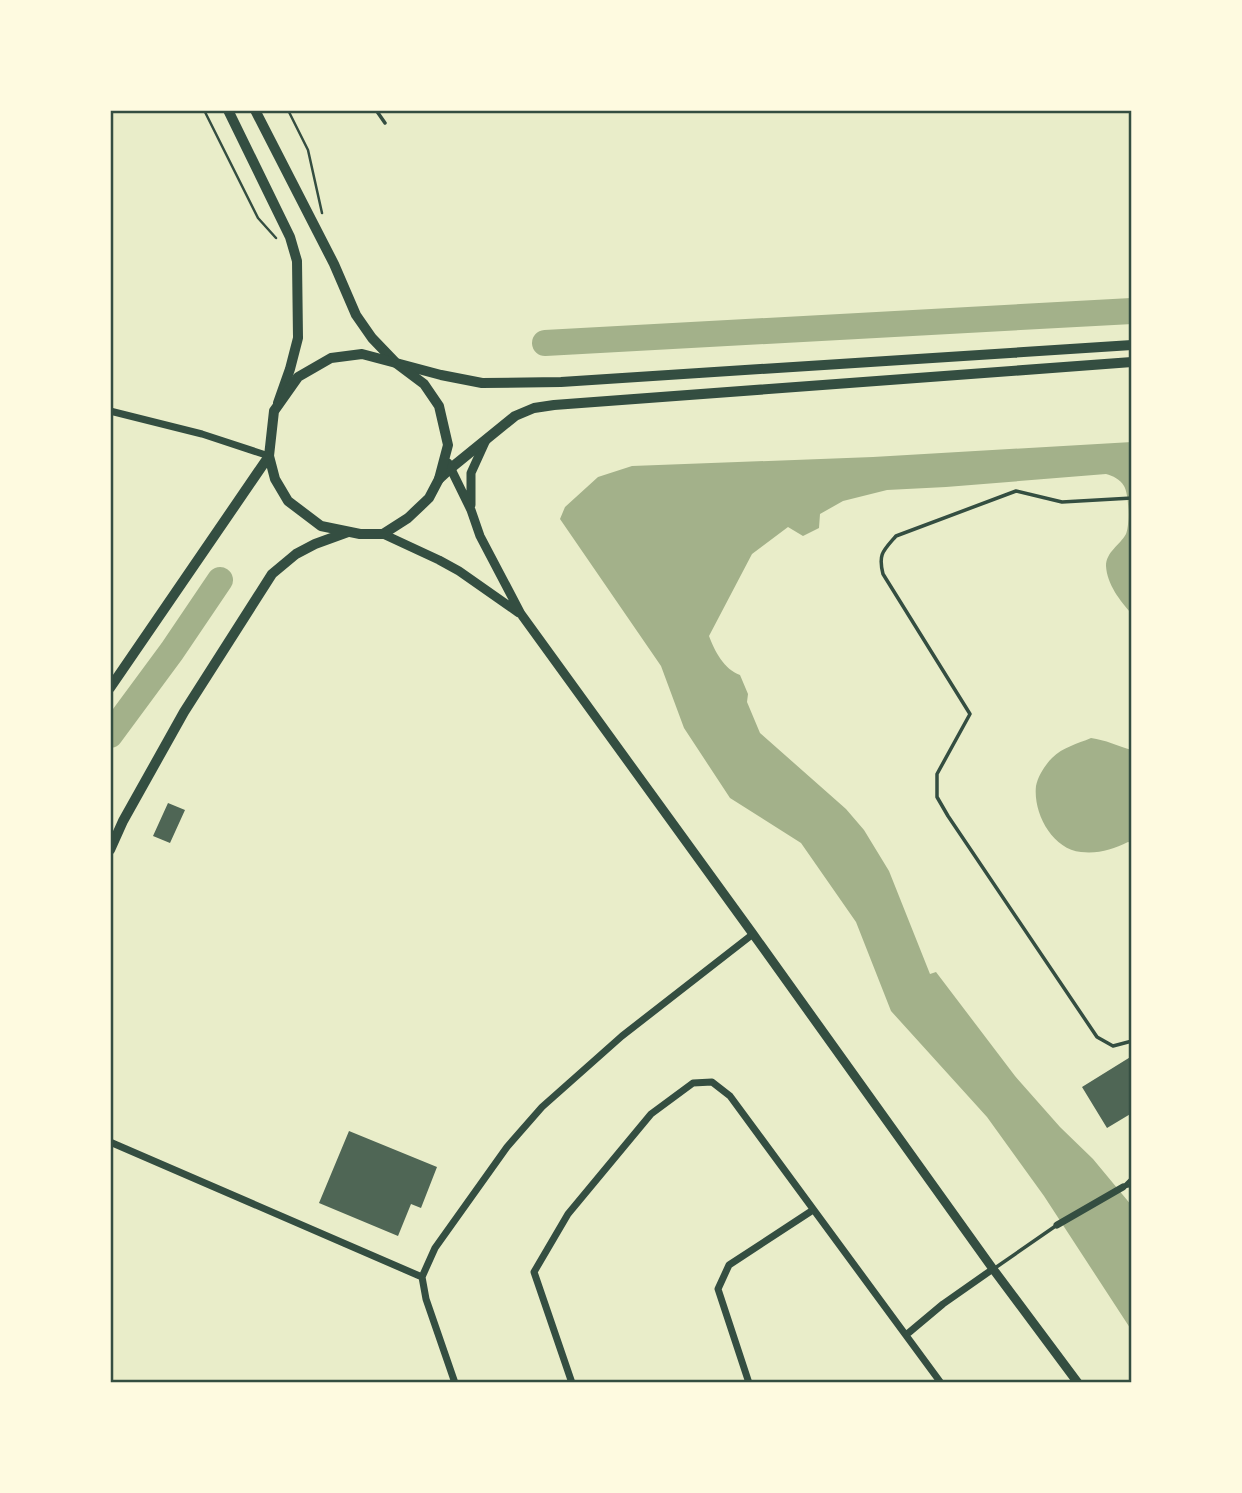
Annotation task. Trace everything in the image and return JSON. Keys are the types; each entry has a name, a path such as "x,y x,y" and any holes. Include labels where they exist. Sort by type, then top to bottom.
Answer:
{"main road":[{"path":"228,110 290,237 297,261 298,338 274,411 269,456 275,479 288,501 321,526 360,534 383,534 408,518 429,498 448,463 448,444 439,406 424,384 396,363 372,338 356,315 334,264 255,110"},
{"path":"274,411 298,377 331,358 362,354 482,383 561,382 1132,345"},
{"path":"448,463 486,440 515,416 534,408 554,405 1132,362"},
{"path":"110,688 269,456"},
{"path":"110,850 123,821 184,712 272,574 296,554 348,532"}],"street":[{"path":"110,411 202,434 269,456"},
{"path":"471,510 471,473 486,440"},
{"path":"448,463 471,510 480,536 521,614 1078,1383"},
{"path":"383,534 458,570 521,614"},
{"path":"455,1383 426,1299 422,1277 435,1248 507,1147 541,1107 622,1036 753,934"},
{"path":"572,1383 534,1272 568,1214 651,1114 693,1083 712,1082 730,1096 941,1383"},
{"path":"110,1142 422,1277"},
{"path":"1057,1226 1127,1186"},
{"path":"749,1383 718,1289 729,1265 813,1210"},
{"path":"906,1335 943,1304 993,1269"}],"lane":[{"path":"376,110 385,123"},
{"path":"1132,498 1062,502 1016,491 896,536 885,548 880,560 883,574 970,714 937,774 937,797 1097,1037 1113,1046 1132,1041"},
{"path":"1127,1186 1132,1178"},
{"path":"993,1269 1057,1226"}],"path":[{"path":"204,110 258,218 281,244"},
{"path":"288,110 308,150 322,213"}],"shaded area":[{"path":"1132,442 1132,614 1115,592 1107,573 1108,557 1126,534 1128,517 1124,486 1116,478 1106,474 887,490 843,501 820,514 819,528 803,536 788,527 752,554 709,636 721,659 729,669 740,675 748,694 747,702 760,733 846,809 864,830 889,871 930,974 936,972 1015,1076 1060,1127 1093,1159 1132,1206 1132,1331 1044,1196 987,1117 891,1011 856,922 801,843 730,798 684,728 661,666 560,519 565,507 598,477 632,466 873,457"},
{"path":"1091,738 1132,750 1132,843 1106,850 1081,852 1061,844 1046,828 1038,807 1036,786 1044,767 1056,754"}],"building":[{"path":"168,803 185,810 170,843 153,836"},
{"path":"1132,1056 1132,1113 1107,1128 1082,1087"},
{"path":"349,1131 437,1167 421,1208 411,1204 398,1236 319,1203"}],"waterway":[{"path":"545,343 1132,311"},
{"path":"110,735 220,580"}]}
